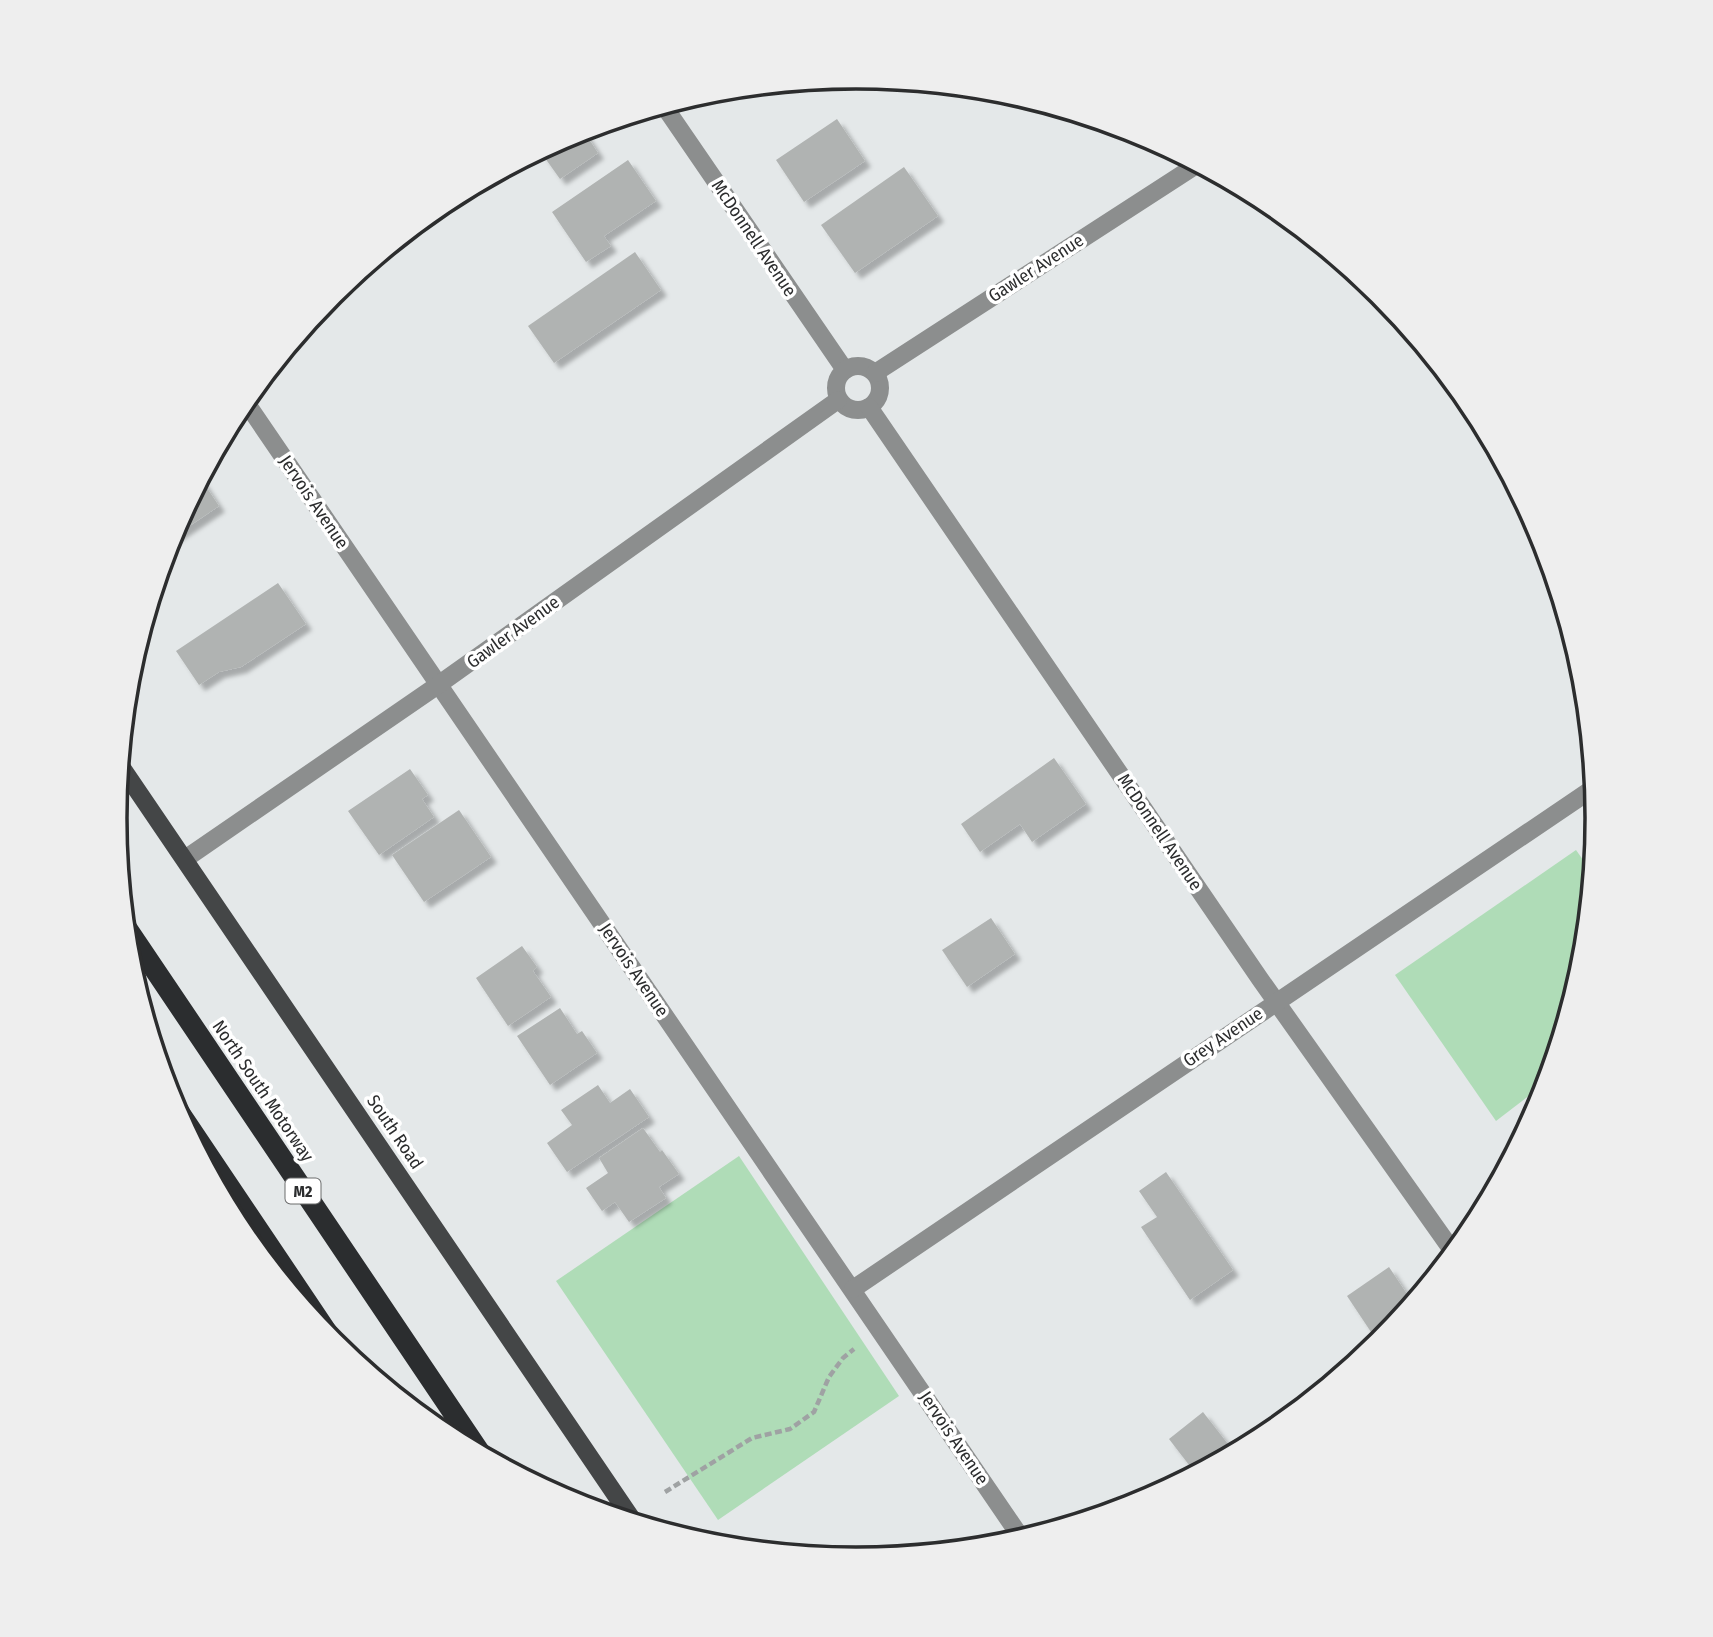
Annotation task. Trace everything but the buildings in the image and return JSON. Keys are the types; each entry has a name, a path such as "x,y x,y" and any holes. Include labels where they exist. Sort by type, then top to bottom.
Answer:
{"highway":[{"name":"North South Motorway","path":"138,945 469,1436"},
{"path":"217,1169 289,1276"}],"main road":[{"name":"South Road","path":"129,778 626,1510"}],"street":[{"name":"McDonnell Avenue","path":"669,114 845,370"},
{"name":"Gawler Avenue","path":"875,373 1189,170"},
{"path":"860,366 875,373 880,392 869,407 863,410 849,409 838,400 835,384 845,370 860,366"},
{"name":"Gawler Avenue","path":"185,859 438,685 838,400"},
{"name":"McDonnell Avenue","path":"869,407 1276,1001 1448,1244"},
{"name":"Jervois Avenue","path":"252,411 1016,1530"},
{"name":"Grey Avenue","path":"853,1289 1585,794"}],"path":[{"path":"665,1492 752,1437 790,1429 814,1412 829,1377 843,1358 854,1349"}],"green space":[{"path":"1576,850 1584,862 1580,914 1572,961 1547,1053 1532,1094 1496,1121 1395,975"},
{"path":"739,1156 899,1396 718,1520 556,1281"}]}
